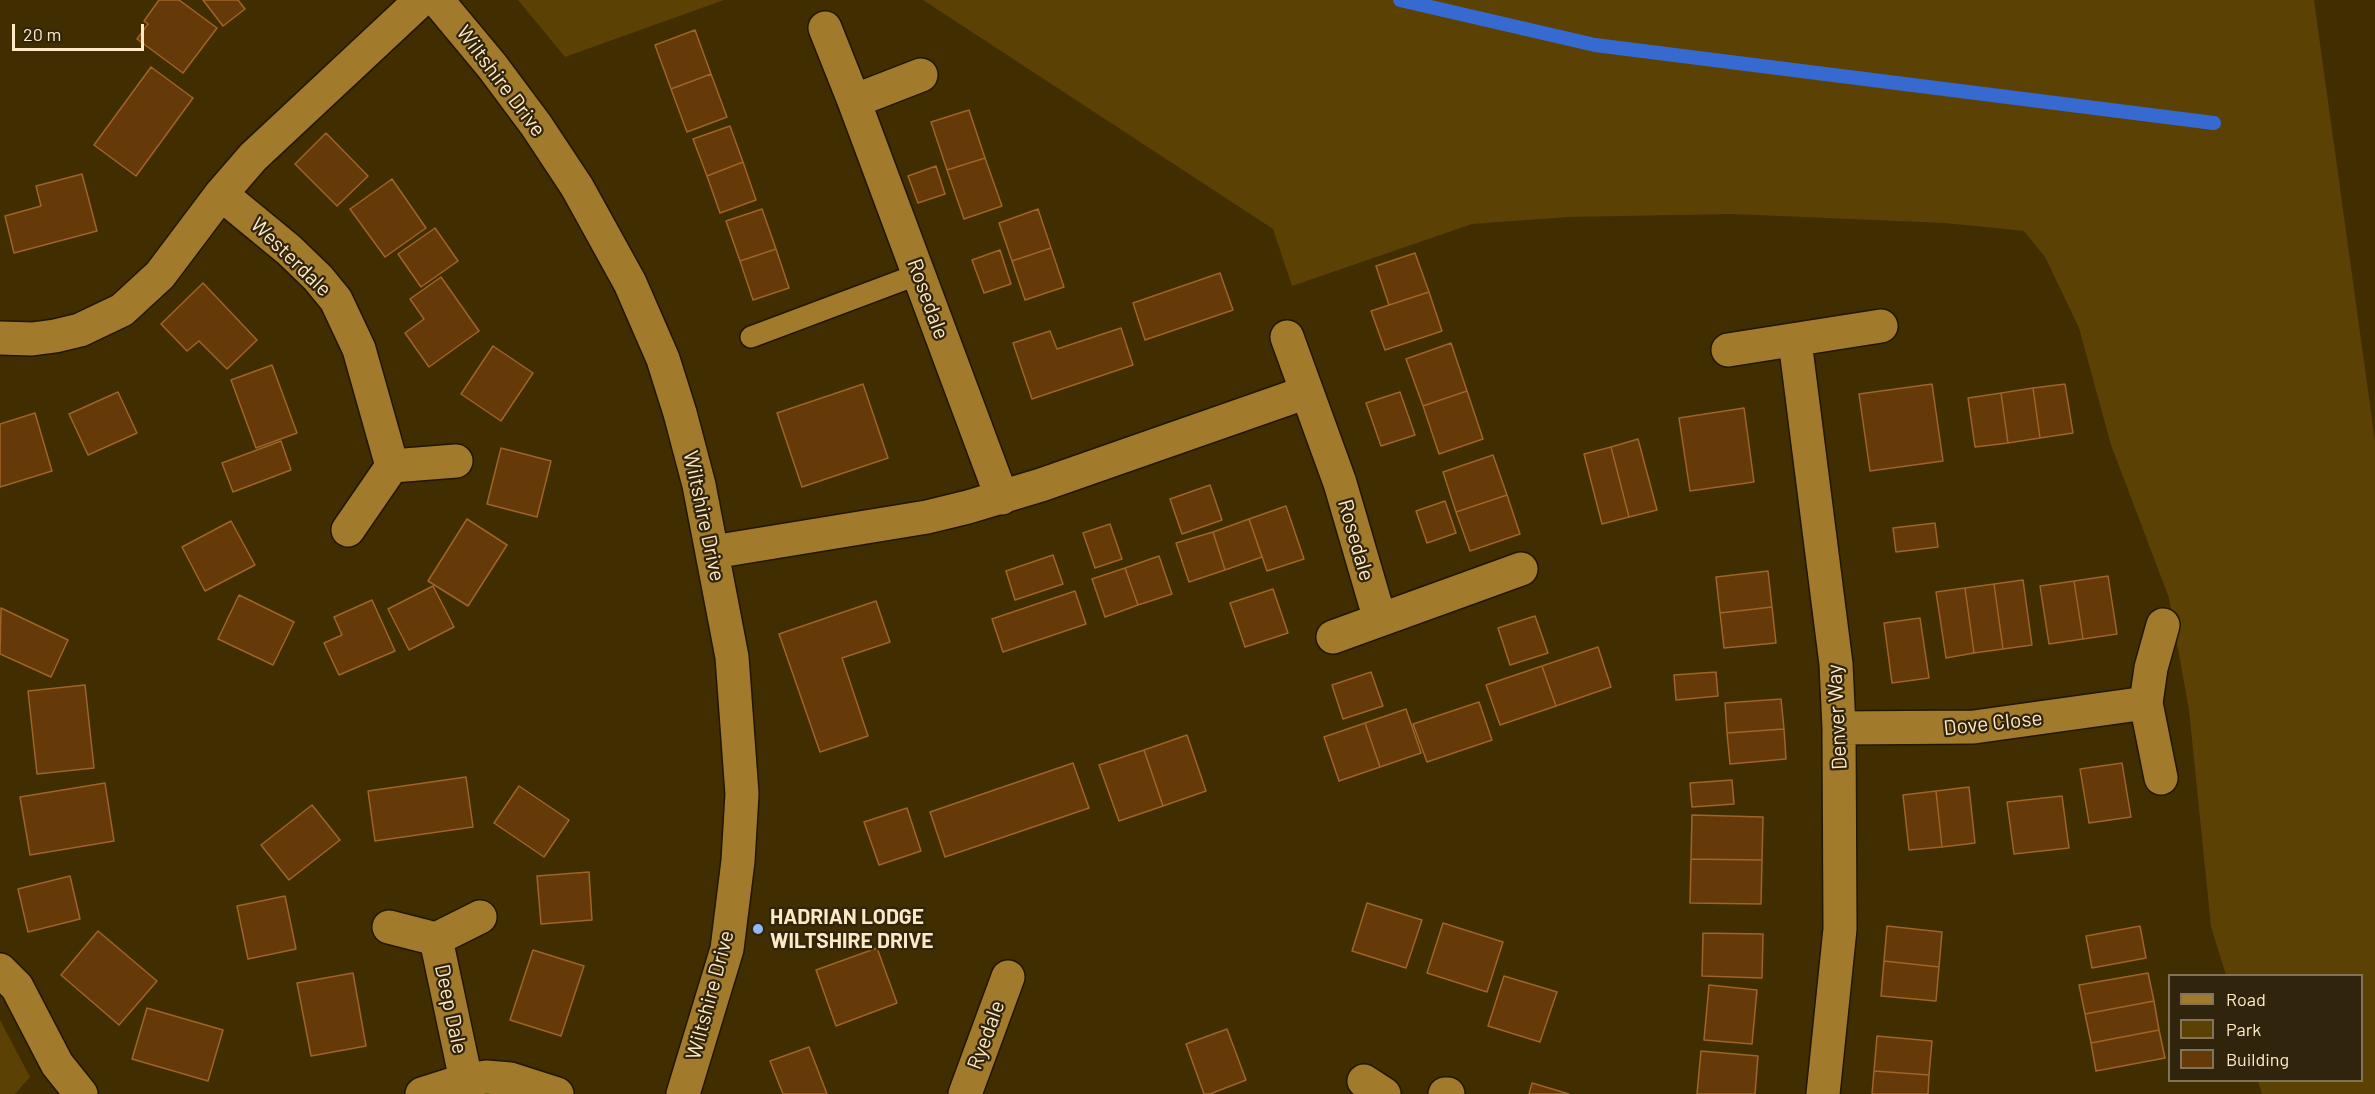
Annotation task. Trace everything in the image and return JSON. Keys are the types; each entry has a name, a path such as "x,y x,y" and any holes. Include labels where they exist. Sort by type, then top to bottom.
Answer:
{"street":[{"path":"0,338 32,339 55,336 80,330 122,310 160,275 221,194 253,157 421,0"},
{"name":"Wiltshire Drive","path":"437,0 492,66 536,125 577,187 630,284 663,359 699,485 732,657 742,794 738,861 727,949 683,1094"},
{"name":"Rosedale","path":"825,28 1002,498"},
{"path":"854,101 921,75"},
{"name":"Westerdale","path":"221,194 290,250 336,300 359,349 392,466"},
{"path":"1728,350 1881,326"},
{"name":"Rosedale","path":"1287,337 1340,483 1380,620"},
{"name":"Denver Way","path":"1795,341 1832,630 1839,728 1840,929 1824,1094"},
{"path":"713,552 927,517 1002,498 1307,392"},
{"path":"348,530 392,466 456,461"},
{"path":"1333,637 1521,569"},
{"path":"2160,778 2146,703 2151,668 2163,625"},
{"name":"Dove Close","path":"1839,728 1974,727 2146,703"},
{"name":"Deep Dale","path":"389,927 435,939 480,917"},
{"name":"Deep Dale","path":"435,939 466,1080"},
{"path":"0,970 17,987 57,1065 81,1094"},
{"name":"Ryedale","path":"965,1094 1008,977"},
{"name":"Deep Dale","path":"422,1094 466,1080 486,1077 510,1079 557,1094"}],"lane":[{"path":"751,337 919,274"}],"green space":[{"path":"518,0 724,0 565,57"},
{"path":"923,0 2314,0 2375,441 2375,1094 2262,1094 2258,1082 2363,1082 2363,974 2226,974 2211,927 2189,710 2169,598 2111,445 2079,328 2045,257 2024,231 1945,223 1732,214 1568,217 1472,224 1292,286 1273,229"},
{"path":"0,1020 30,1077 15,1094 0,1094"}],"building":[{"path":"159,0 179,0 217,28 183,73 137,39 148,24 144,21"},
{"path":"203,0 238,0 245,9 223,26"},
{"path":"695,30 711,74 671,89 655,45"},
{"path":"151,67 193,98 136,176 94,145"},
{"path":"711,74 727,117 687,132 671,89"},
{"path":"969,110 985,158 947,170 931,122"},
{"path":"730,126 743,162 707,176 693,139"},
{"path":"326,133 368,176 337,206 295,164"},
{"path":"985,158 1002,206 964,219 947,170"},
{"path":"743,162 756,200 720,213 707,176"},
{"path":"936,166 945,194 918,203 908,176"},
{"path":"82,174 97,231 14,253 5,216 41,206 36,186"},
{"path":"392,179 426,228 385,257 350,209"},
{"path":"762,209 776,249 740,261 726,221"},
{"path":"1038,209 1051,248 1012,261 999,223"},
{"path":"435,228 458,261 421,287 398,254"},
{"path":"1051,248 1064,287 1025,300 1012,261"},
{"path":"776,249 789,288 753,300 740,261"},
{"path":"1000,250 1011,284 984,293 972,260"},
{"path":"1415,253 1429,292 1389,305 1376,266"},
{"path":"1220,273 1233,310 1145,340 1133,303"},
{"path":"441,277 479,331 429,367 405,333 424,319 410,299"},
{"path":"203,283 257,340 227,369 199,341 187,351 161,324"},
{"path":"1429,292 1442,331 1385,350 1371,311"},
{"path":"1121,328 1133,365 1032,399 1013,343 1050,331 1057,349"},
{"path":"1451,343 1467,391 1423,406 1406,359"},
{"path":"493,346 533,373 501,421 461,394"},
{"path":"272,365 297,433 256,448 231,380"},
{"path":"863,384 888,458 802,487 777,413"},
{"path":"1932,384 1943,461 1870,471 1859,394"},
{"path":"2065,384 2073,433 2040,438 2033,388"},
{"path":"2033,388 2040,438 2008,443 2001,393"},
{"path":"1467,391 1483,439 1439,454 1423,406"},
{"path":"118,392 137,433 88,455 69,414"},
{"path":"1400,392 1415,435 1381,446 1366,403"},
{"path":"2001,393 2008,443 1975,447 1968,398"},
{"path":"1744,408 1754,482 1690,491 1679,418"},
{"path":"35,413 52,471 0,487 0,424"},
{"path":"1638,439 1657,510 1629,517 1611,447"},
{"path":"281,441 291,470 233,492 222,463"},
{"path":"1611,447 1629,517 1602,524 1584,454"},
{"path":"501,448 551,461 537,517 487,504"},
{"path":"1493,455 1507,495 1456,512 1443,472"},
{"path":"1210,485 1222,520 1182,534 1170,499"},
{"path":"1507,495 1520,534 1470,551 1456,512"},
{"path":"1445,501 1456,533 1427,543 1416,511"},
{"path":"1286,506 1304,559 1267,571 1249,519"},
{"path":"467,519 507,545 468,606 428,581"},
{"path":"1249,519 1262,557 1225,570 1213,532"},
{"path":"231,521 255,565 205,591 182,547"},
{"path":"1935,523 1938,547 1896,552 1893,528"},
{"path":"1110,524 1122,559 1095,568 1083,533"},
{"path":"1213,532 1225,570 1189,582 1176,543"},
{"path":"1053,555 1063,584 1015,600 1006,571"},
{"path":"1159,556 1172,594 1138,605 1125,568"},
{"path":"1125,568 1138,605 1105,617 1092,579"},
{"path":"1768,571 1772,607 1720,613 1716,577"},
{"path":"2108,576 2117,634 2083,639 2074,581"},
{"path":"2023,580 2032,645 2003,649 1994,584"},
{"path":"2074,581 2083,639 2049,644 2040,586"},
{"path":"1994,584 2003,649 1974,653 1965,588"},
{"path":"433,586 454,627 409,650 388,609"},
{"path":"1965,588 1974,653 1946,658 1936,592"},
{"path":"1273,589 1288,633 1245,647 1230,603"},
{"path":"1075,591 1086,624 1003,652 992,619"},
{"path":"239,595 294,622 273,665 218,639"},
{"path":"372,600 395,651 339,675 324,643 342,635 334,617"},
{"path":"876,601 890,642 842,658 868,736 820,752 779,634"},
{"path":"1772,607 1776,643 1724,648 1720,613"},
{"path":"1,608 68,640 51,677 0,654"},
{"path":"1535,616 1548,653 1510,665 1498,628"},
{"path":"1920,618 1929,678 1892,683 1884,623"},
{"path":"1598,647 1611,687 1556,706 1542,666"},
{"path":"1542,666 1556,706 1500,725 1486,685"},
{"path":"1371,672 1383,706 1343,719 1332,685"},
{"path":"1716,672 1718,696 1676,700 1674,675"},
{"path":"85,685 94,768 37,774 28,691"},
{"path":"1781,699 1784,729 1727,733 1725,703"},
{"path":"1479,702 1492,740 1427,762 1413,724"},
{"path":"1406,709 1421,753 1380,767 1365,723"},
{"path":"1365,723 1380,767 1339,781 1324,737"},
{"path":"1784,729 1786,759 1730,764 1727,733"},
{"path":"1187,735 1206,791 1163,806 1144,750"},
{"path":"1144,750 1163,806 1119,821 1099,765"},
{"path":"1073,763 1089,808 945,857 930,812"},
{"path":"2122,763 2131,817 2089,823 2080,769"},
{"path":"466,777 473,827 375,841 368,791"},
{"path":"1732,780 1734,804 1692,807 1690,783"},
{"path":"105,783 114,841 30,855 20,797"},
{"path":"519,786 569,820 544,857 494,823"},
{"path":"1969,787 1975,843 1942,847 1936,791"},
{"path":"1936,791 1942,847 1909,850 1903,795"},
{"path":"2062,796 2069,848 2014,854 2007,802"},
{"path":"312,805 340,840 289,880 261,845"},
{"path":"907,808 921,851 879,865 864,822"},
{"path":"1692,815 1763,817 1762,860 1691,859"},
{"path":"1691,859 1762,860 1761,904 1690,903"},
{"path":"589,872 592,920 541,924 537,876"},
{"path":"70,876 80,919 28,932 18,889"},
{"path":"285,896 296,949 248,959 237,906"},
{"path":"1367,903 1422,920 1406,968 1352,951"},
{"path":"1443,923 1503,942 1487,992 1427,973"},
{"path":"1887,926 1942,932 1939,967 1884,961"},
{"path":"2140,926 2146,958 2092,968 2086,936"},
{"path":"98,931 157,981 119,1025 61,975"},
{"path":"1703,933 1763,934 1762,978 1702,976"},
{"path":"877,948 897,1003 836,1026 816,970"},
{"path":"533,950 584,966 561,1036 510,1020"},
{"path":"1884,961 1939,967 1936,1001 1881,996"},
{"path":"353,973 366,1046 311,1056 297,983"},
{"path":"2148,973 2154,1001 2085,1014 2079,985"},
{"path":"1504,976 1557,992 1540,1042 1488,1026"},
{"path":"1709,985 1757,990 1752,1044 1704,1040"},
{"path":"2154,1001 2159,1030 2091,1043 2085,1014"},
{"path":"147,1008 223,1030 208,1081 132,1059"},
{"path":"1227,1029 1246,1080 1210,1094 1204,1094 1186,1044"},
{"path":"2159,1030 2165,1058 2096,1071 2091,1043"},
{"path":"1877,1036 1932,1041 1929,1075 1874,1071"},
{"path":"809,1047 827,1094 783,1094 770,1061"},
{"path":"1701,1051 1758,1056 1755,1094 1697,1094"},
{"path":"1874,1071 1929,1075 1928,1094 1872,1094"},
{"path":"1532,1083 1569,1094 1529,1094"}],"waterway":[{"path":"1400,0 1595,45 2214,123"}],"place":[{"name":"HADRIAN LODGE WILTSHIRE DRIVE","path":"758,929"}]}
